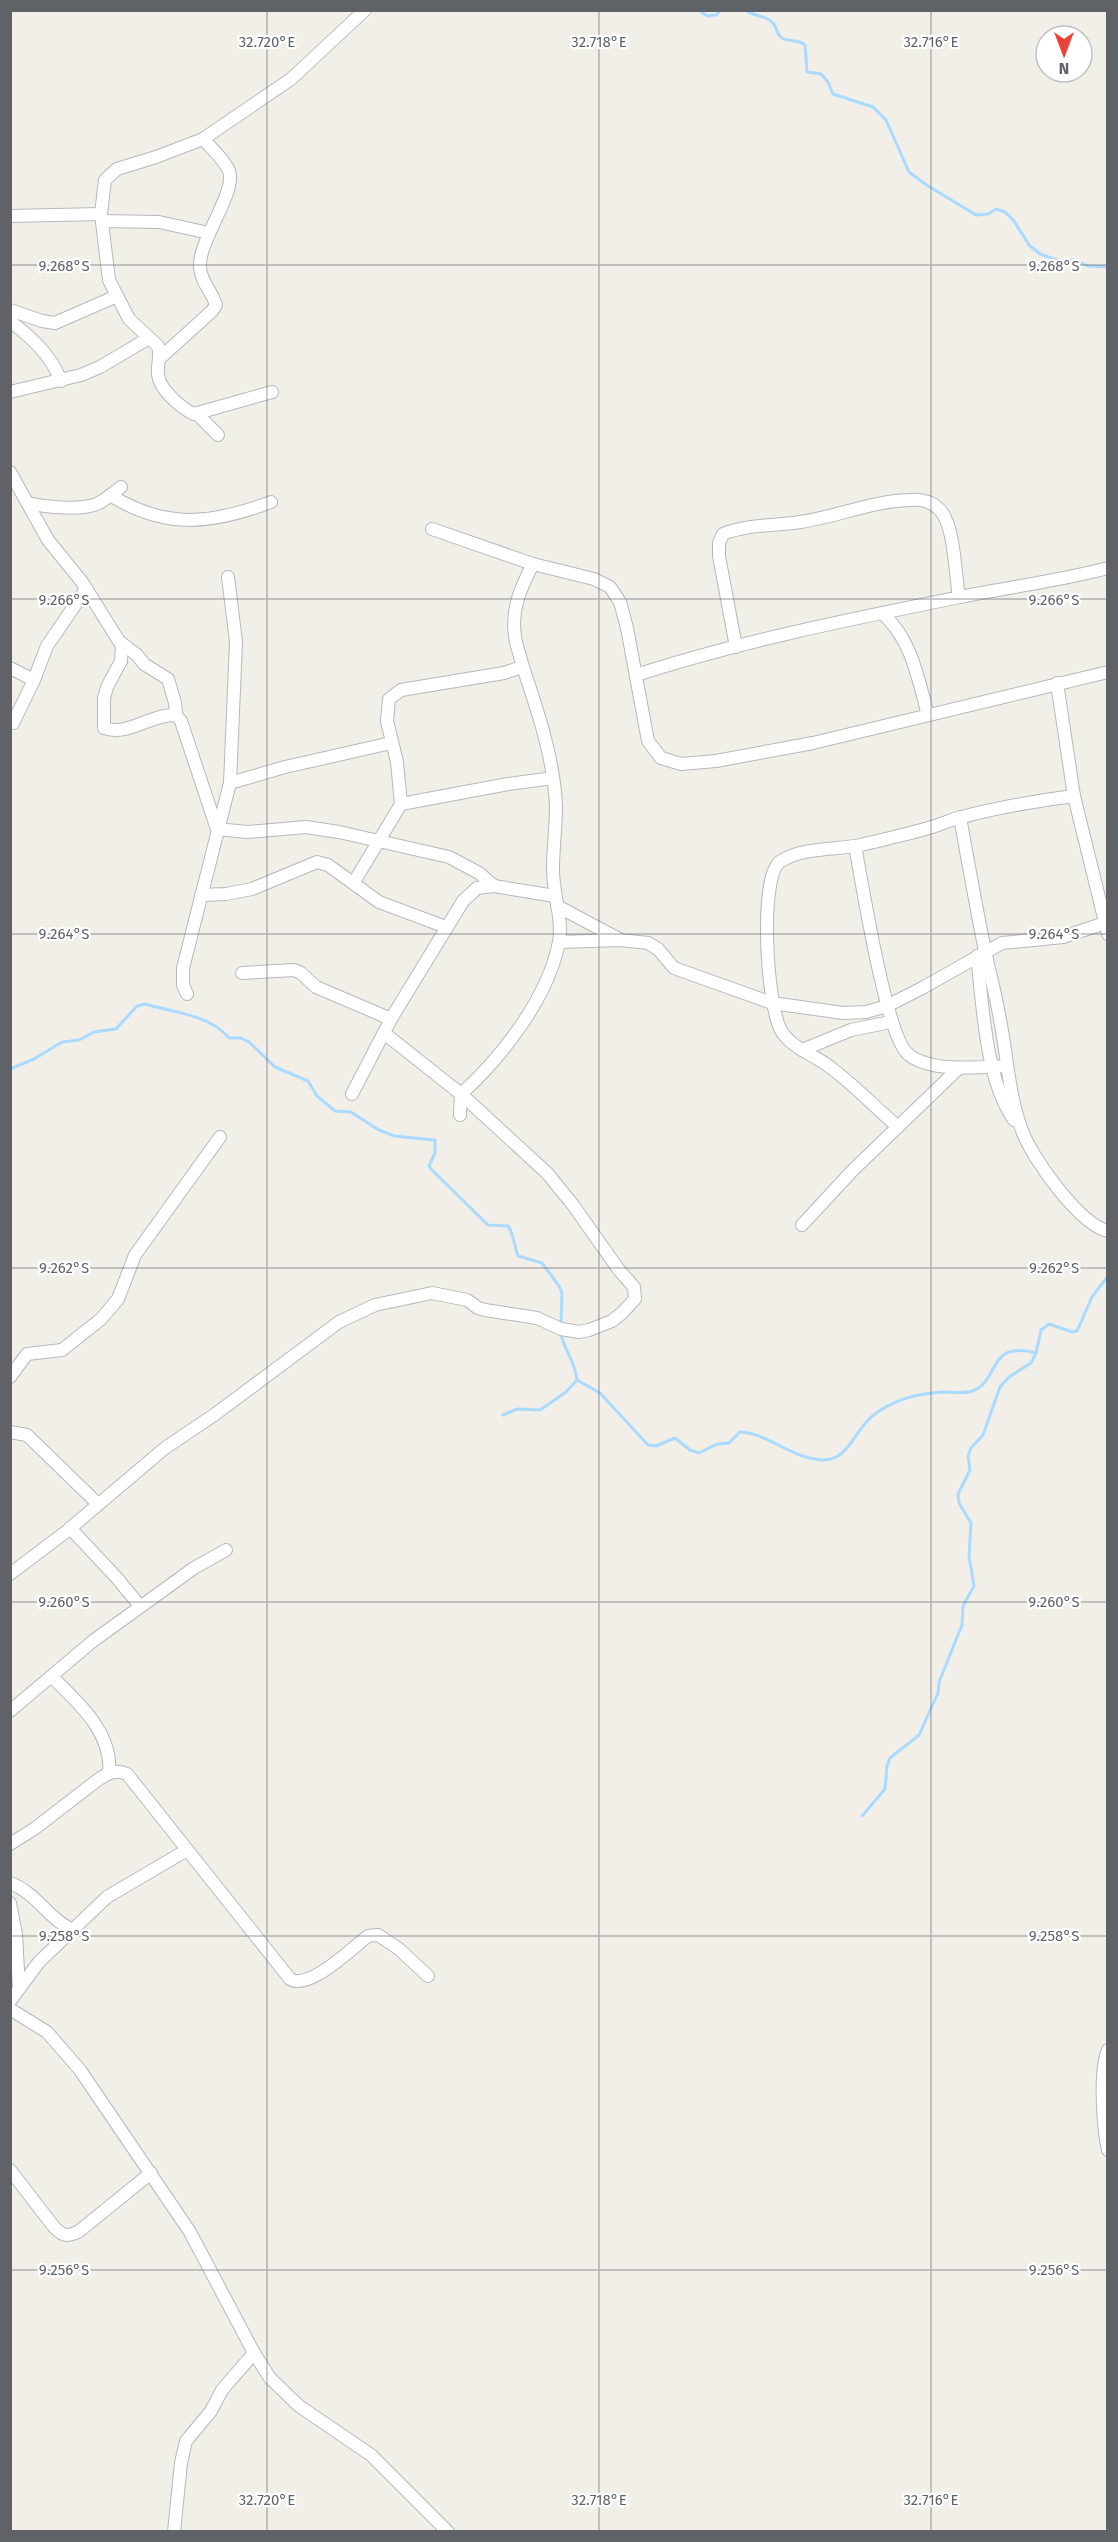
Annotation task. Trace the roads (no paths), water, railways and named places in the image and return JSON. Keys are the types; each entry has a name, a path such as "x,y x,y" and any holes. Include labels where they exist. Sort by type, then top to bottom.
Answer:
{"street":[{"path":"218,435 197,414 186,411 163,386 158,375 158,346 129,319 109,280 101,217 105,180 112,172 203,139 291,79 365,10"},
{"path":"159,358 215,308 214,299 207,291 201,276 200,266 209,233 229,187 230,172 203,139"},
{"path":"10,216 101,217 159,222 209,233"},
{"path":"10,310 55,323 117,296"},
{"path":"10,321 43,349 56,367 61,381"},
{"path":"10,392 61,381 100,367 149,338"},
{"path":"197,414 272,392"},
{"path":"10,472 48,540 86,589 122,646 121,661 107,687 104,698 104,728 113,730 130,727 165,715 176,715"},
{"path":"28,503 42,506 91,506 121,487"},
{"path":"110,495 144,512 192,520 215,520 271,502"},
{"path":"736,647 719,556 719,543 723,534 734,530 802,522 910,499 929,502 940,510 947,522 959,597"},
{"path":"432,529 533,564 594,579 610,587 620,603 648,741 661,758 681,764 813,743 1107,672"},
{"path":"460,1115 461,1094 499,1057 518,1028 534,1003 559,942 553,871 556,805 553,778 534,701 514,636 515,607 519,590 533,564"},
{"path":"636,675 685,659 736,647 959,597 1107,568"},
{"path":"188,994 183,985 183,968 230,783 236,642 228,577"},
{"path":"13,723 34,681 47,646 86,589"},
{"path":"883,614 896,626 907,644 928,715"},
{"path":"120,642 137,655 144,664 168,680 176,715 182,721 217,829"},
{"path":"354,882 401,804 397,762 387,721 389,699 401,690 504,673 519,668 522,664"},
{"path":"10,668 34,681"},
{"path":"559,942 620,940 648,943 658,949 674,968 772,1003 843,1013 866,1012 887,1006 1002,943 1063,937 1107,926 1102,891 1074,796 1057,683"},
{"path":"230,783 391,743"},
{"path":"401,804 553,778"},
{"path":"898,1127 828,1065 802,1050 783,1035 775,1022 772,1003 768,894 771,873 778,862 796,854 855,846 921,830 960,817 1033,801 1074,796"},
{"path":"960,817 981,954 984,1016 994,1066 1005,1102 1032,1153 1057,1187 1085,1216 1107,1231"},
{"path":"217,829 247,832 306,827 378,840 450,857 478,873 494,886"},
{"path":"855,846 891,1022 908,1054 929,1063 959,1068 1007,1066"},
{"path":"201,895 226,894 252,889 316,862 328,865 379,902 446,927"},
{"path":"352,1094 391,1019 446,927 463,901 477,888 494,886 556,901 620,940"},
{"path":"981,954 1002,1030 1007,1066 1022,1131"},
{"path":"242,973 294,970 301,973 316,987 391,1019"},
{"path":"802,1050 851,1030 891,1022"},
{"path":"10,1574 70,1528 165,1448 339,1322 375,1305 432,1293 467,1300 485,1310 537,1318 561,1329 579,1332 604,1325 628,1307 634,1299 634,1287 547,1173 461,1094 384,1033"},
{"path":"802,1225 853,1170 959,1068"},
{"path":"10,1377 27,1354 62,1350 101,1320 118,1299 135,1255 220,1137"},
{"path":"10,1432 27,1435 98,1504"},
{"path":"70,1528 140,1606"},
{"path":"10,1711 93,1641 194,1568 226,1550"},
{"path":"52,1677 78,1702 109,1749 109,1773"},
{"path":"10,1844 109,1773 117,1771 127,1774 264,1948 294,1982 307,1981 320,1974 368,1936 378,1935 393,1944 428,1976"},
{"path":"10,2001 39,1962 107,1898 187,1850"},
{"path":"10,1883 34,1897 60,1924 73,1930"},
{"path":"10,1903 16,1934 20,1973 19,1990"},
{"path":"10,2009 47,2032 80,2070 190,2232 254,2353 270,2378 299,2406 371,2455 448,2532"},
{"path":"1107,2050 1103,2105 1107,2150"},
{"path":"10,2170 54,2227 62,2235 67,2236 78,2232 151,2173"},
{"path":"174,2532 181,2463 186,2441 211,2411 222,2390 254,2353"}],"waterway":[{"path":"699,10 707,16 716,15 721,10"},
{"path":"746,10 769,20 782,38 805,45 807,72 821,74 828,82 833,94 873,107 886,120 909,172 925,184 976,215 988,214 996,209 1005,212 1014,221 1029,245 1040,254 1060,261 1075,260 1088,266 1108,267"},
{"path":"10,1069 34,1059 62,1042 79,1040 94,1032 116,1029 137,1006 145,1004 202,1019 221,1030 229,1038 241,1038 249,1042 275,1067 308,1081 317,1096 335,1111 351,1112 377,1129 394,1136 435,1140 435,1153 429,1166 431,1169 488,1225 508,1226 518,1256 542,1263 559,1286 562,1293 561,1324"},
{"path":"862,1816 885,1789 890,1758 919,1735 938,1693 939,1682 962,1625 963,1606 974,1586 969,1556 971,1523 959,1503 958,1494 970,1470 968,1456 971,1448 983,1435 1000,1387 1009,1377 1031,1363 1036,1353 1041,1330 1049,1324 1072,1332 1077,1331 1092,1297 1108,1276"},
{"path":"503,1415 517,1409 540,1410 566,1392 577,1380 561,1334"},
{"path":"577,1380 600,1393 648,1445 656,1446 675,1438 690,1450 699,1453 717,1444 729,1443 740,1432 750,1433 800,1455 822,1460 839,1455 868,1420 891,1404 926,1394 972,1391 981,1386 996,1363 1009,1352 1020,1350 1036,1353"}]}
